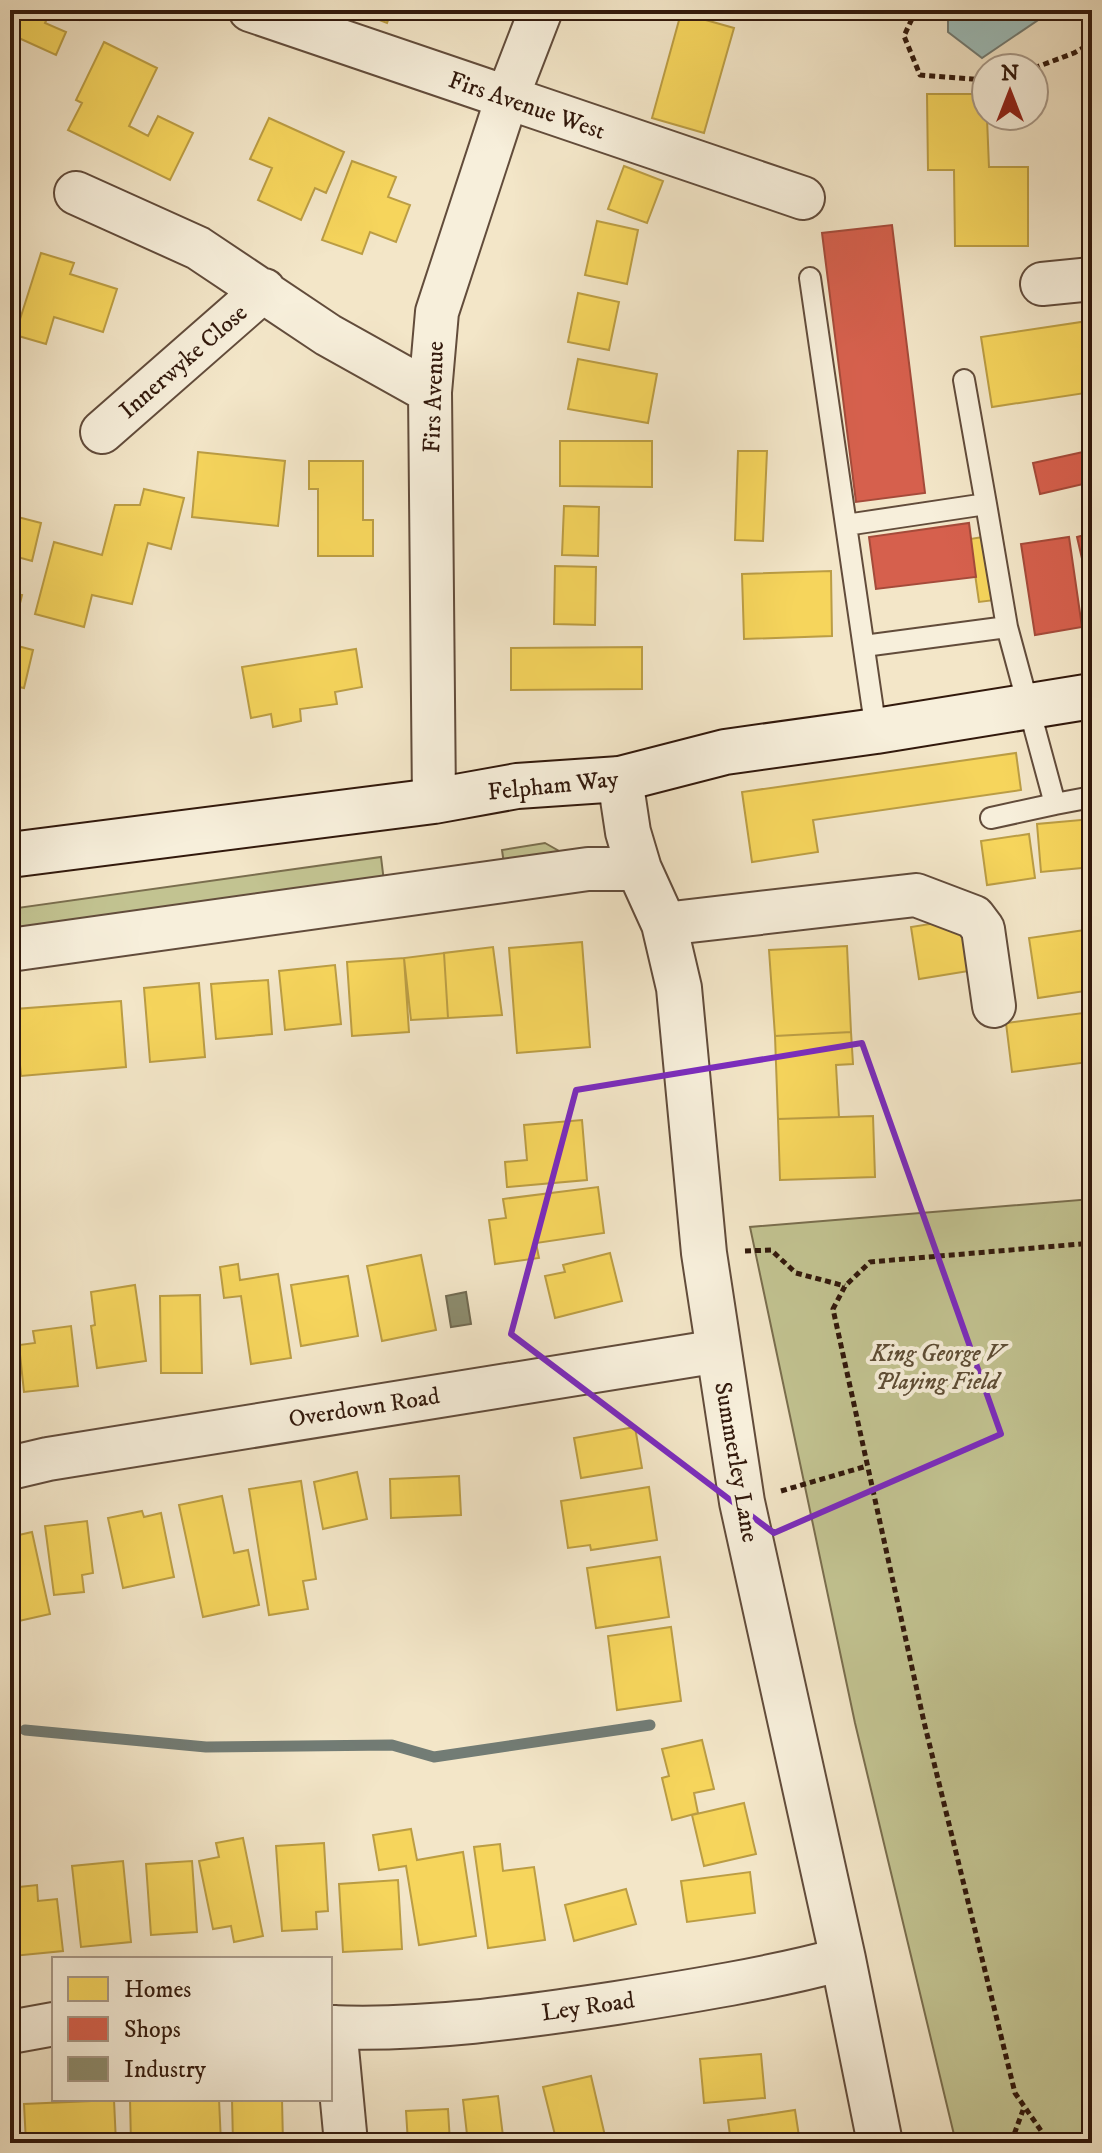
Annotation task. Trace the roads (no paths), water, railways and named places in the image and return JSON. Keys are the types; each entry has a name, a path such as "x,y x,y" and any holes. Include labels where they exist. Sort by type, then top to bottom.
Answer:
{"street":[{"name":"Firs Avenue West","path":"250,10 803,198"},
{"name":"Firs Avenue","path":"434,801 430,392 437,312 507,98 541,10"},
{"name":"Innerwyke Close","path":"76,193 198,248 328,335 430,392"},
{"path":"1042,284 1092,279"},
{"name":"Innerwyke Close","path":"102,432 264,290"},
{"name":"Felpham Way","path":"10,855 434,801 517,786 620,779 725,752 1092,696"},
{"name":"Summerley Lane","path":"620,779 628,832 639,869 664,924 679,988 704,1253 742,1502 843,1959 880,2143"},
{"path":"10,950 588,869 639,869"},
{"path":"664,924 916,895 974,917 983,929 994,1006"},
{"name":"Overdown Road","path":"10,1468 64,1456 719,1351"},
{"name":"Ley Road","path":"333,2027 466,2022 571,2010 737,1984 843,1959"},
{"path":"10,2032 52,2024"},
{"path":"333,2027 346,2143"}],"lane":[{"path":"810,278 876,731"},
{"path":"964,380 1007,627 1026,707 1055,804"},
{"path":"846,525 986,504"},
{"path":"864,646 1007,627"},
{"path":"991,818 1092,797"}],"water":[{"path":"948,10 1053,10 991,52 974,52 948,32"}],"waterway":[{"path":"25,1730 206,1747 392,1745 434,1757 650,1725"}],"park label":[{"name":"King George V Playing Field","path":"937,1367"}]}
